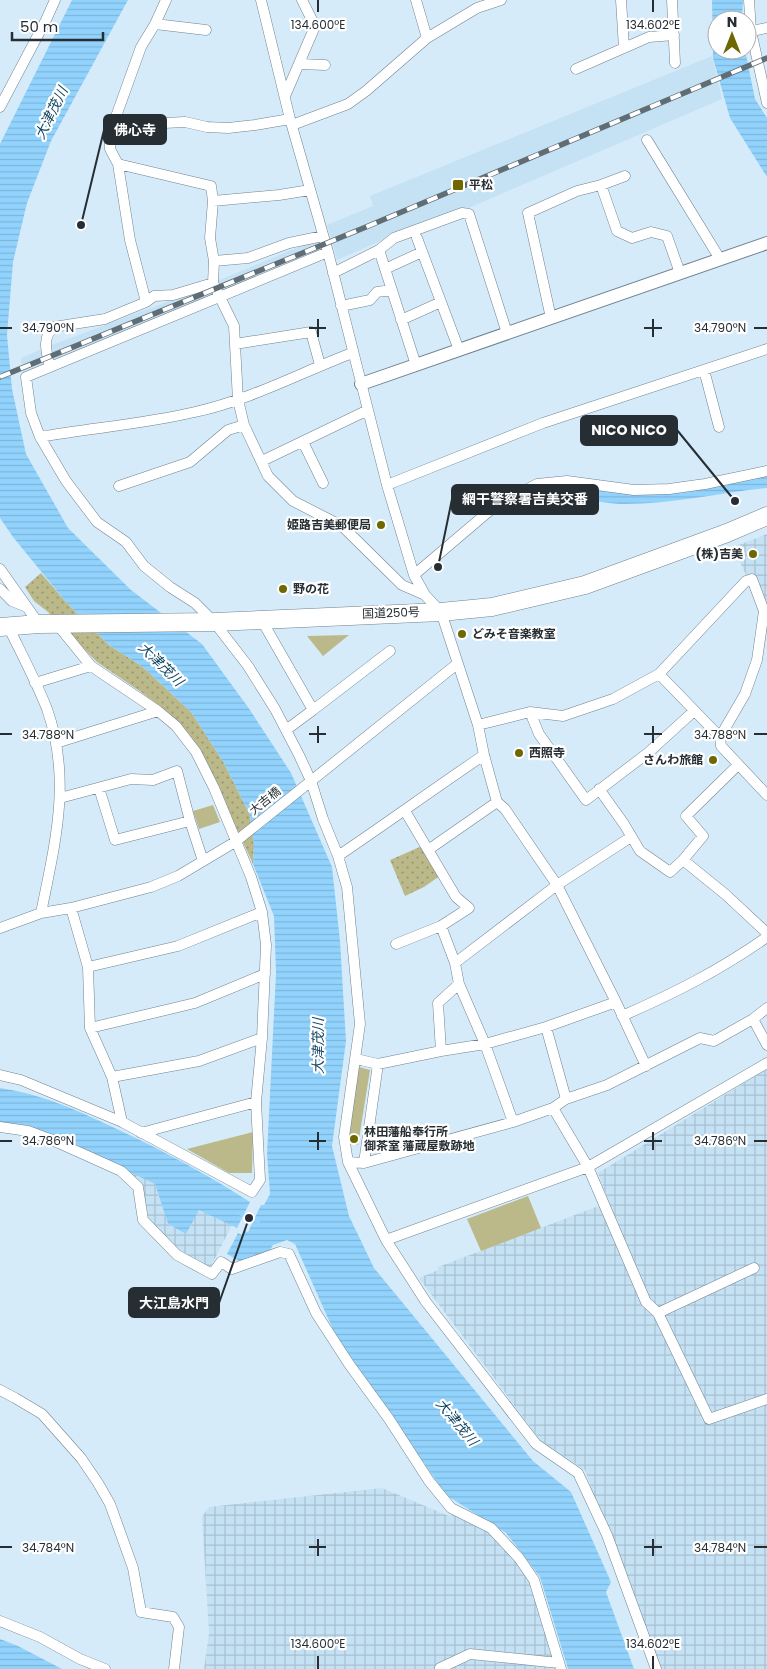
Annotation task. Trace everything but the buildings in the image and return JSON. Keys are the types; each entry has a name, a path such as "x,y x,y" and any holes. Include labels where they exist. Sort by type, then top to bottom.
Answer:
{"highway":[{"name":"国道250号","path":"4,626 214,622 441,612 492,606 585,585 727,533 767,516"}],"street":[{"path":"0,107 55,0"},
{"path":"146,302 130,240 118,164 110,149 110,134 141,47 155,24 166,0"},
{"path":"261,0 291,122 328,252 352,353 387,485 414,575 425,595 441,612 478,725 497,802 505,809 557,885 646,1066"},
{"path":"285,96 313,31 313,22 302,0"},
{"path":"416,0 427,38"},
{"path":"114,122 122,125 185,122 208,127 228,128 291,122 348,104 366,91 427,38 476,4 501,0"},
{"path":"622,0 624,48"},
{"path":"672,0 675,63"},
{"path":"155,24 206,30"},
{"path":"576,69 650,37 674,35"},
{"path":"757,54 765,84 767,103"},
{"path":"300,64 325,65"},
{"path":"648,140 720,259"},
{"path":"118,164 211,186 213,201 210,238 214,261 213,283 234,326 238,400 244,425 268,476 293,501 342,526 402,585 425,595"},
{"path":"551,318 528,213 577,191 625,176"},
{"path":"601,185 617,231 632,238 651,232 667,236 680,273"},
{"path":"213,201 310,190"},
{"path":"333,273 379,250 394,238 462,214 469,214 507,333"},
{"path":"214,261 248,258 289,243 323,236"},
{"path":"417,238 459,350"},
{"path":"361,384 767,243"},
{"path":"379,250 416,365"},
{"path":"328,252 26,378 30,413 40,438 66,481 97,522 126,542 144,566 170,587 195,603 214,622 248,666 275,709 311,780 347,887 360,1024 344,1137 348,1162 386,1240 426,1302 536,1444 578,1473 607,1535 656,1669"},
{"path":"385,269 422,252"},
{"path":"50,367 46,349 47,336 49,331 54,328 105,319 146,302 154,296 173,295 213,283"},
{"path":"341,306 370,300 377,292 392,290"},
{"path":"402,320 441,302"},
{"path":"235,344 311,332 320,365"},
{"path":"387,485 543,423 767,349"},
{"path":"40,438 98,430 195,412 238,400 352,353"},
{"path":"704,370 719,427"},
{"path":"262,461 368,410"},
{"path":"119,486 190,462 228,430 244,425"},
{"path":"303,442 323,483"},
{"path":"414,575 494,506 537,484 567,481 634,490 669,489 705,484 767,471"},
{"path":"0,569 39,624"},
{"path":"478,725 530,712 563,716 613,699 659,674 746,580 752,579 765,610 757,660 745,694 720,737 721,746 767,794"},
{"path":"0,589 12,601 28,608"},
{"path":"261,619 313,710"},
{"path":"0,1075 21,1080 122,1122 252,1192 260,1180 256,1102 262,1038 266,944 262,912 250,877 214,788 196,752 176,726 158,711 91,666 56,624"},
{"path":"4,626 35,683 46,709 56,743 61,771 58,824 41,913"},
{"path":"286,730 390,652"},
{"name":"大吉橋","path":"0,928 41,913 71,908 152,887 178,876 235,842 457,664"},
{"path":"35,683 91,666"},
{"path":"659,674 720,737"},
{"path":"56,743 158,711"},
{"path":"530,712 540,734 586,800 649,752 694,711"},
{"path":"338,856 484,755"},
{"path":"599,789 624,824 640,851 670,872 703,836 686,816 738,765"},
{"path":"60,798 131,779 153,780 177,771 203,861"},
{"path":"99,788 115,840 190,821"},
{"path":"428,850 497,802"},
{"path":"396,944 441,926 468,908 456,897 405,811"},
{"path":"456,963 557,885 631,838"},
{"path":"683,860 725,894 767,933"},
{"path":"71,908 88,967 90,1028 112,1077 122,1122"},
{"path":"88,967 178,946 262,912"},
{"path":"441,926 456,963 460,984 485,1044 513,1122"},
{"path":"622,1016 687,987 736,959 767,937"},
{"path":"90,1028 194,1003 265,974"},
{"path":"440,1051 438,1003 460,984"},
{"path":"356,1059 378,1064 485,1044 546,1028 616,1002"},
{"path":"348,1162 364,1163 513,1122 553,1108 566,1099 607,1085 700,1038 714,1041 753,1019 767,1008"},
{"path":"753,1019 767,1045"},
{"path":"546,1028 566,1099"},
{"path":"112,1077 199,1061 262,1038"},
{"path":"386,1240 588,1167 767,1063"},
{"path":"364,1163 378,1064"},
{"path":"141,1133 256,1102"},
{"path":"553,1108 588,1167 646,1302 658,1313 708,1419 767,1400"},
{"path":"0,1127 28,1130 122,1171 138,1187 143,1220 177,1255 212,1274 221,1262 232,1269 280,1252 289,1254 316,1313 429,1481 451,1508 491,1528 519,1558 534,1580 560,1666 470,1654 440,1669"},
{"path":"658,1313 754,1268"},
{"path":"0,1390 42,1414 81,1458 98,1483 110,1504 133,1568 141,1612 173,1617 179,1627 174,1669"},
{"path":"0,1621 40,1637 80,1659 105,1669"}],"shaded area":[{"path":"707,58 707,60 713,60 722,99 464,210 394,235 337,260 327,225 373,206 370,196"},
{"path":"318,239 322,246 321,250 222,292 217,281"},
{"path":"210,286 215,294 23,374 21,358"},
{"path":"767,534 767,606 753,575 746,575 733,547"},
{"path":"41,573 66,602 109,645 143,667 191,712 224,763 250,815 254,846 253,864 206,762 189,734 169,713 97,662 48,612 34,601 25,587"},
{"path":"349,635 323,656 307,636"},
{"path":"213,805 220,822 199,829 193,811"},
{"path":"422,846 441,875 424,887 405,896 390,860"},
{"path":"359,1067 370,1070 358,1145 348,1140"},
{"path":"767,1069 767,1669 653,1669 585,1470 541,1441 419,1278 438,1270 438,1267 609,1202 598,1173"},
{"path":"253,1132 252,1173 229,1173 187,1149"},
{"path":"130,1172 155,1184 168,1224 186,1234 199,1209 232,1225 210,1268 176,1251 146,1219 141,1187"},
{"path":"528,1196 541,1228 481,1251 467,1219"},
{"path":"382,1488 449,1516 455,1515 488,1531 528,1575 559,1669 204,1669 209,1633 202,1517 209,1507"}],"water":[{"name":"大津茂川","path":"72,0 128,0 51,141 27,203 13,262 7,335 12,389 26,454 68,528 131,590 202,644 250,710 291,773 332,867 340,941 346,1041 332,1146 349,1216 374,1268 533,1461 571,1492 611,1582 606,1592 634,1669 568,1669 540,1577 506,1533 446,1495 335,1334 295,1244 287,1240 273,1245 270,1250 241,1262 227,1254 238,1233 242,1235 245,1231 248,1232 261,1205 264,1205 270,1194 267,1154 276,973 274,916 253,864 254,846 250,815 224,763 191,712 143,667 109,645 66,602 13,537 0,518 0,144"},
{"path":"712,0 743,0 742,10 712,10"},
{"path":"714,60 747,60 755,99 767,118 767,177 730,118"},
{"path":"767,475 767,488 656,503 619,504 555,496 554,487 625,493"},
{"path":"0,1088 47,1099 76,1110 153,1146 218,1182 250,1202 237,1228 199,1210 186,1234 168,1224 155,1184 42,1131 9,1123 0,1123"},
{"path":"0,1639 18,1646 62,1669 0,1669"}],"waterway":[{"path":"239,1213 258,1221"}],"railway":[{"path":"0,377 366,227 767,58"}],"place":[{"name":"平松","path":"458,185"},
{"name":"佛心寺","path":"81,225"},
{"name":"NICO NICO","path":"735,501"},
{"name":"姫路吉美郵便局","path":"381,525"},
{"name":"(株)吉美","path":"753,554"},
{"name":"網干警察署吉美交番","path":"438,567"},
{"name":"野の花","path":"283,589"},
{"name":"どみそ音楽教室","path":"462,634"},
{"name":"西照寺","path":"519,753"},
{"name":"さんわ旅館","path":"713,760"},
{"name":"林田藩船奉行所 御茶室 藩蔵屋敷跡地","path":"354,1139"},
{"name":"大江島水門","path":"249,1218"}]}
